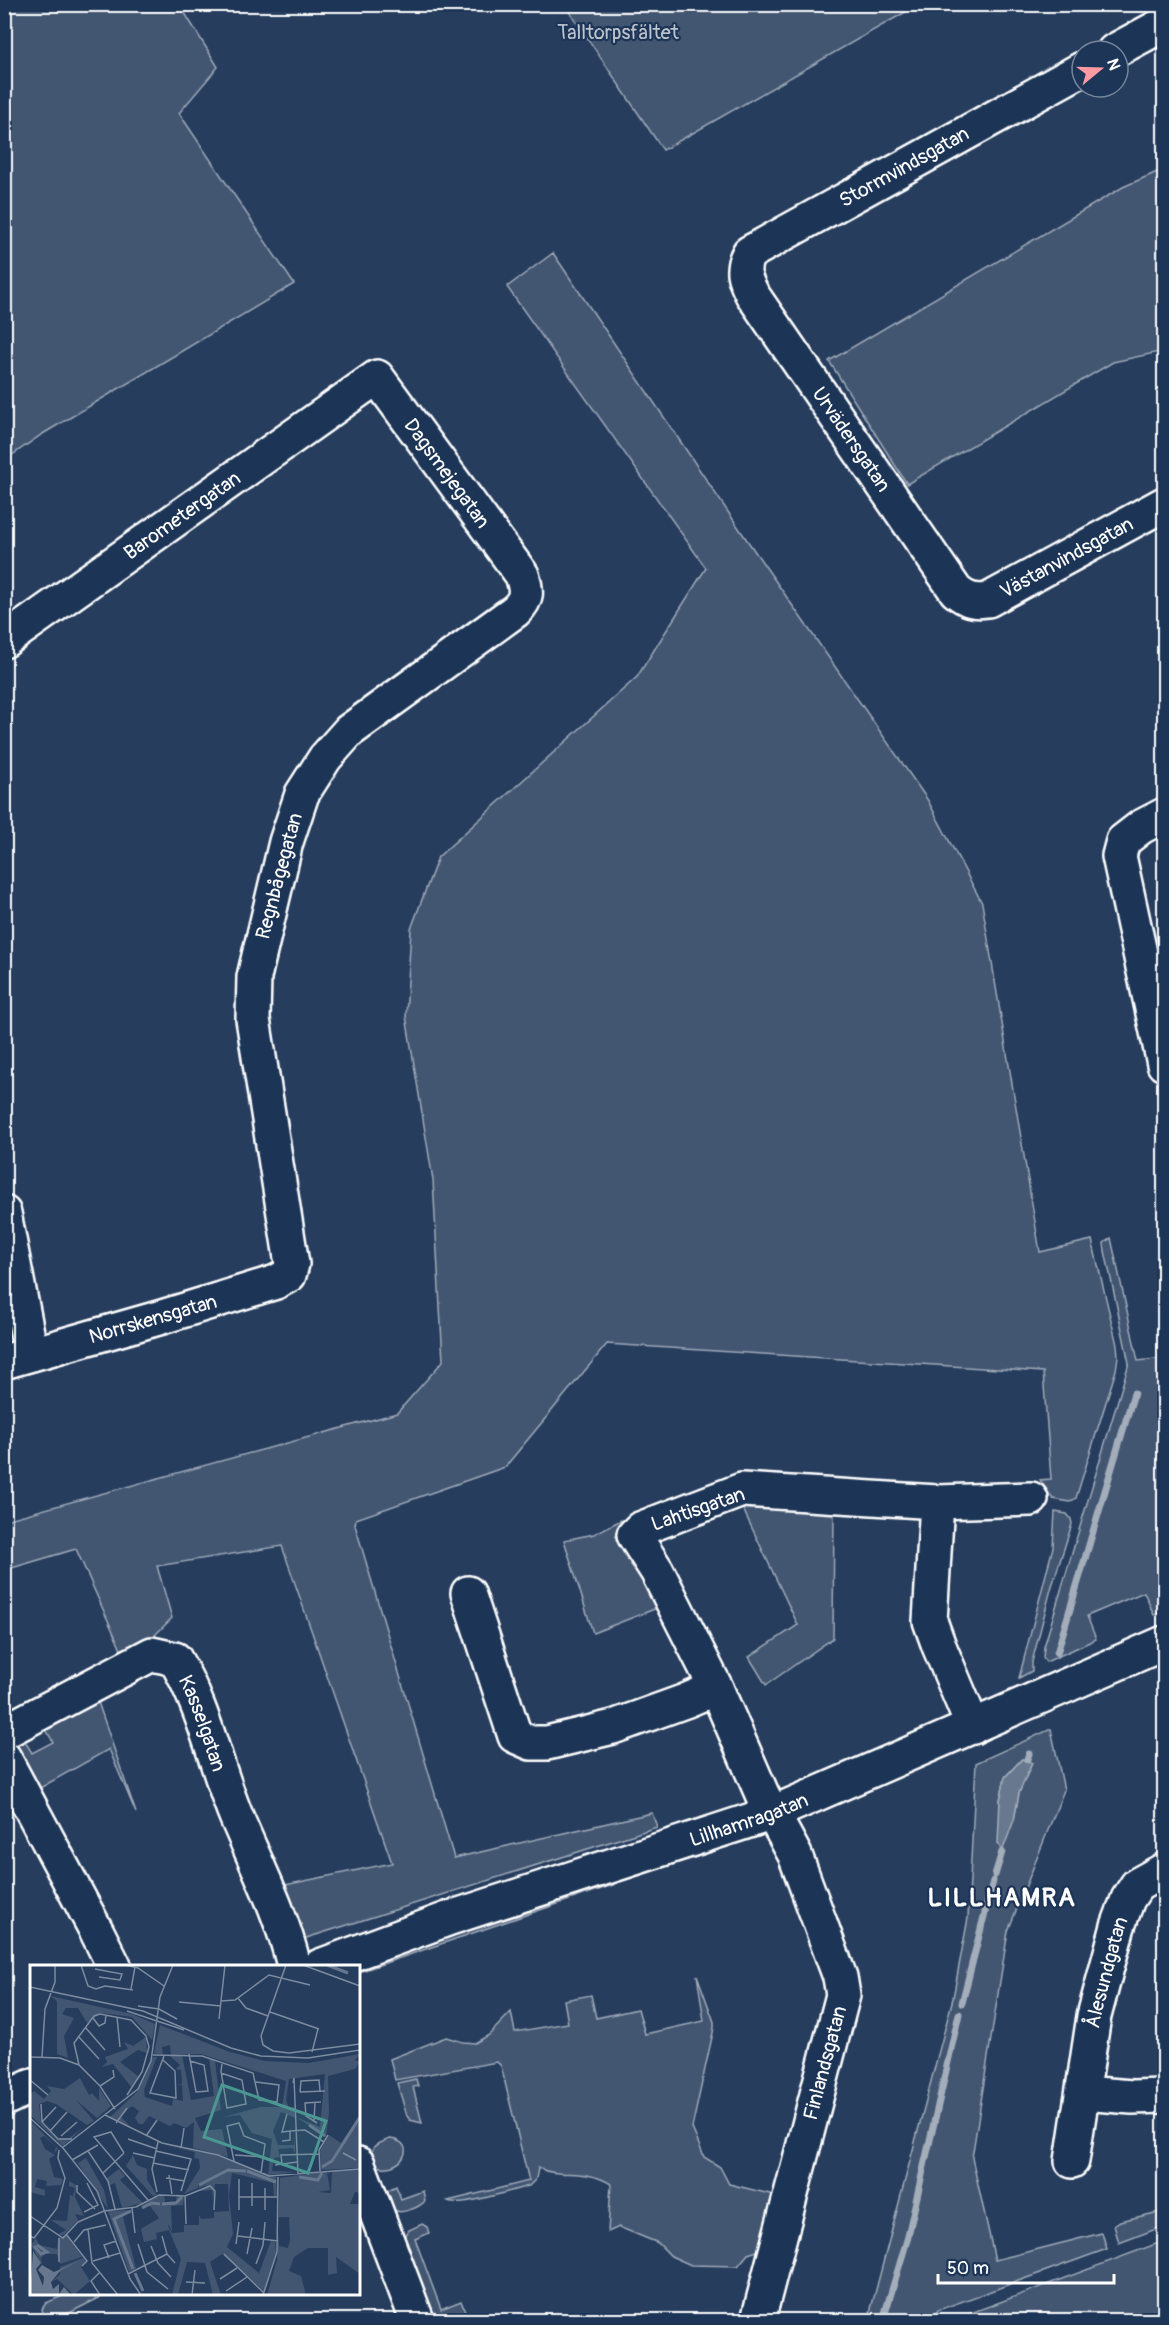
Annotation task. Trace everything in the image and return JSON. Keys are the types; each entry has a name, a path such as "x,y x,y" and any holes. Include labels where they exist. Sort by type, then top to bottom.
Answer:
{"street":[{"path":"1130,42 1164,24"},
{"name":"Stormvindsgatan","path":"743,277 742,266 749,253 1070,76"},
{"name":"Urvädersgatan","path":"743,277 752,294 949,581 965,599"},
{"name":"Dagsmejegatan","path":"358,390 377,377 522,575 526,590"},
{"name":"Barometergatan","path":"4,640 358,390"},
{"name":"Västanvindsgatan","path":"965,599 975,602 988,600 1164,504"},
{"name":"Regnbågegatan","path":"292,1264 253,1019 254,977 286,842 302,794 325,758 349,731 515,610 525,602 526,590"},
{"path":"1164,815 1141,827 1122,841 1119,856 1164,1065"},
{"path":"4,1213 18,1357"},
{"name":"Norrskensgatan","path":"18,1357 276,1282 289,1275 292,1264"},
{"name":"Lahtisgatan","path":"773,1813 762,1794 716,1688 657,1571 634,1535 639,1529 742,1490 937,1502 1031,1499"},
{"path":"937,1502 930,1621 973,1727"},
{"path":"468,1593 515,1736 531,1743 547,1743 613,1727 716,1688"},
{"name":"Lillhamragatan","path":"323,1965 450,1918 773,1813 1164,1642"},
{"name":"Kasselgatan","path":"4,1732 152,1654 174,1659 189,1683 232,1806 263,1877 294,1965"},
{"path":"4,1758 114,1965"},
{"name":"Finlandsgatan","path":"758,2320 843,1995 840,1977 795,1855 773,1813"},
{"name":"Ålesundgatan","path":"1072,2161 1094,2016 1118,1926 1128,1899 1137,1884 1164,1870"},
{"path":"4,2099 30,2087"},
{"path":"1083,2093 1132,2097 1164,2096"},
{"path":"360,2169 417,2320"}],"green space":[{"path":"5,4 180,5 218,67 179,113 294,284 41,435 5,460"},
{"name":"Talltorpsfältet","path":"565,5 918,5 663,150"},
{"path":"1164,169 1164,351 1113,362 907,484 829,361 1123,187"},
{"path":"553,253 749,543 927,799 982,903 1040,1252 1092,1240 1117,1345 1116,1370 1076,1498 1070,1502 1053,1499 1040,1480 1051,1479 1043,1372 607,1344 505,1467 356,1519 355,1525 454,1858 652,1813 657,1827 300,1940 280,1886 392,1863 282,1546 157,1566 172,1618 150,1640 123,1654 76,1549 5,1570 5,1520 397,1413 443,1361 433,1180 406,1016 411,929 438,857 637,677 706,568 507,287"},
{"path":"1111,1238 1138,1361 1164,1358 1164,1611 1154,1615 1144,1592 1087,1616 1096,1639 1046,1662 1043,1658 1044,1647 1129,1363 1105,1251 1104,1243"},
{"path":"751,1503 834,1509 833,1638 766,1685 749,1657 798,1625 742,1507"},
{"path":"1055,1512 1067,1514 1072,1524 1051,1589 1032,1662 1032,1671 1019,1678 1053,1547"},
{"path":"621,1520 620,1533 623,1545 631,1561 642,1573 657,1608 593,1633 564,1540 594,1534"},
{"path":"97,1699 136,1813 109,1749 40,1788 15,1742 23,1738 32,1753 53,1742 44,1726"},
{"path":"1051,1729 1064,1790 1008,1931 972,2158 995,2260 1102,2233 1107,2249 938,2310 931,2320 868,2320 953,1998 968,1918 976,1763","holes":["1022,1759 1032,1763 1019,1793 1014,1820 1000,1825 1000,1800 1005,1777"]},
{"path":"606,1881 613,1885 360,1972 360,1966"},
{"path":"697,1975 714,2022 714,2028 692,2128 704,2157 720,2167 729,2184 778,2196 764,2249 748,2254 738,2266 691,2265 671,2256 658,2243 619,2227 608,2232 611,2184 582,2174 555,2173 538,2168 536,2179 529,2186 475,2200 448,2201 529,2181 501,2066 497,2062 395,2080 390,2059 446,2037 475,2043 489,2035 511,2012 515,2032 568,2023 564,2000 591,1995 596,2018 638,2009 645,2034 704,2021"},
{"path":"416,2079 418,2086 413,2087 422,2123 410,2120 407,2116 397,2083"},
{"path":"390,2139 399,2141 404,2146 403,2157 392,2166 374,2165 371,2155 373,2148"},
{"path":"396,2186 401,2199 423,2191 425,2201 410,2210 396,2211 390,2206 386,2191"},
{"path":"1164,2211 1164,2226 1119,2243 1114,2225 1120,2221"},
{"path":"422,2224 427,2227 429,2233 415,2239 441,2309 461,2301 465,2311 462,2320 433,2320 403,2239 409,2230"},
{"path":"1164,2241 1164,2320 952,2320"},
{"path":"65,2295 105,2295 61,2317 63,2320 45,2320 42,2309 46,2303"}],"shaded area":[{"path":"1022,1759 1032,1763 1019,1793 1014,1820 1002,1852 998,1843 1000,1800 1005,1777"}],"waterway":[{"path":"1057,1653 1134,1393"},
{"path":"1027,1759 1029,1754"},
{"path":"995,1875 1002,1852"},
{"path":"962,2003 993,1881"},
{"path":"883,2320 907,2240 959,2014"}],"district":[{"name":"LILLHAMRA","path":"1002,1898"}]}
